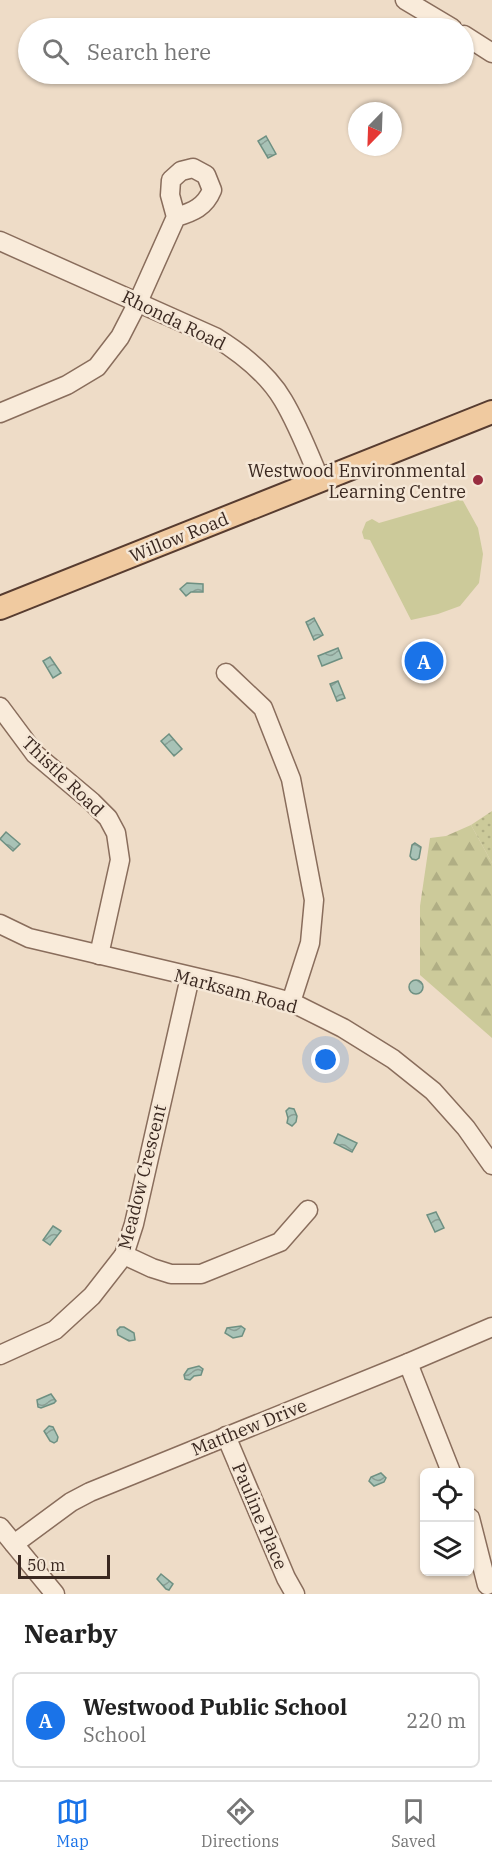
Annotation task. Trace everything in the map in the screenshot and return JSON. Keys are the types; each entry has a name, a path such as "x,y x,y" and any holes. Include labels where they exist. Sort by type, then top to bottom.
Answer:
{"main road":[{"name":"Willow Road","path":"0,608 492,412"}],"street":[{"path":"405,0 435,18"},
{"path":"474,41 492,53"},
{"path":"0,413 67,385 97,367 120,337 176,217"},
{"name":"Rhonda Road","path":"0,241 215,337 241,353 263,374 282,399 320,480"},
{"path":"226,673 263,708 291,779 314,900 310,943 291,1002"},
{"name":"Thistle Road","path":"0,707 35,754 92,802 108,818 116,833 120,860 99,955"},
{"name":"Marksam Road","path":"0,924 30,938 291,1002 344,1028 393,1059 433,1091 466,1128 492,1165"},
{"name":"Meadow Crescent","path":"0,1355 56,1330 92,1296 124,1255 134,1224 190,977"},
{"path":"124,1255 171,1274 201,1274 280,1242 308,1210"},
{"name":"Matthew Drive","path":"14,1544 71,1502 90,1492 492,1327"},
{"path":"408,1363 449,1468"},
{"name":"Pauline Place","path":"226,1436 286,1578 295,1594"},
{"path":"471,1522 487,1585"},
{"path":"0,1527 55,1594"}],"green space":[{"path":"462,499 478,528 483,554 479,583 460,606 411,620 370,540 364,539 362,532 366,522 372,519 379,523"},
{"path":"492,811 492,863 471,825"},
{"path":"471,825 492,863 492,1038 420,975 420,906 430,838 446,836"}],"water":[{"path":"266,136 276,154 268,158 258,141"},
{"path":"187,583 203,584 203,592 191,592 186,596 180,589"},
{"path":"314,618 323,635 314,640 306,622"},
{"path":"338,648 342,658 322,666 318,656"},
{"path":"50,657 61,673 53,678 43,661"},
{"path":"338,681 345,698 337,701 330,684"},
{"path":"169,734 182,749 174,756 161,741"},
{"path":"6,832 20,844 13,851 0,839"},
{"path":"415,843 421,847 419,858 416,860 410,856 412,845"},
{"path":"416,980 421,982 423,987 421,992 416,994 411,992 409,987 411,982"},
{"path":"289,1108 294,1109 297,1116 292,1126 287,1123 286,1111"},
{"path":"338,1134 357,1143 352,1152 334,1143"},
{"path":"436,1212 444,1228 435,1232 427,1215"},
{"path":"53,1226 61,1231 50,1245 43,1240"},
{"path":"241,1326 245,1329 242,1336 233,1338 225,1333 227,1328"},
{"path":"120,1327 134,1333 135,1340 129,1341 118,1335 117,1330"},
{"path":"199,1366 203,1369 201,1375 194,1376 190,1380 185,1379 184,1375 188,1369"},
{"path":"51,1394 56,1401 54,1403 38,1407 37,1400"},
{"path":"49,1426 53,1427 58,1437 54,1443 44,1431"},
{"path":"381,1473 386,1478 384,1482 374,1486 369,1481 371,1477"},
{"path":"161,1574 173,1584 169,1590 157,1579"}],"place":[{"name":"Westwood Environmental Learning Centre","path":"478,480"},
{"name":"Westwood Public School","path":"424,661"}]}
